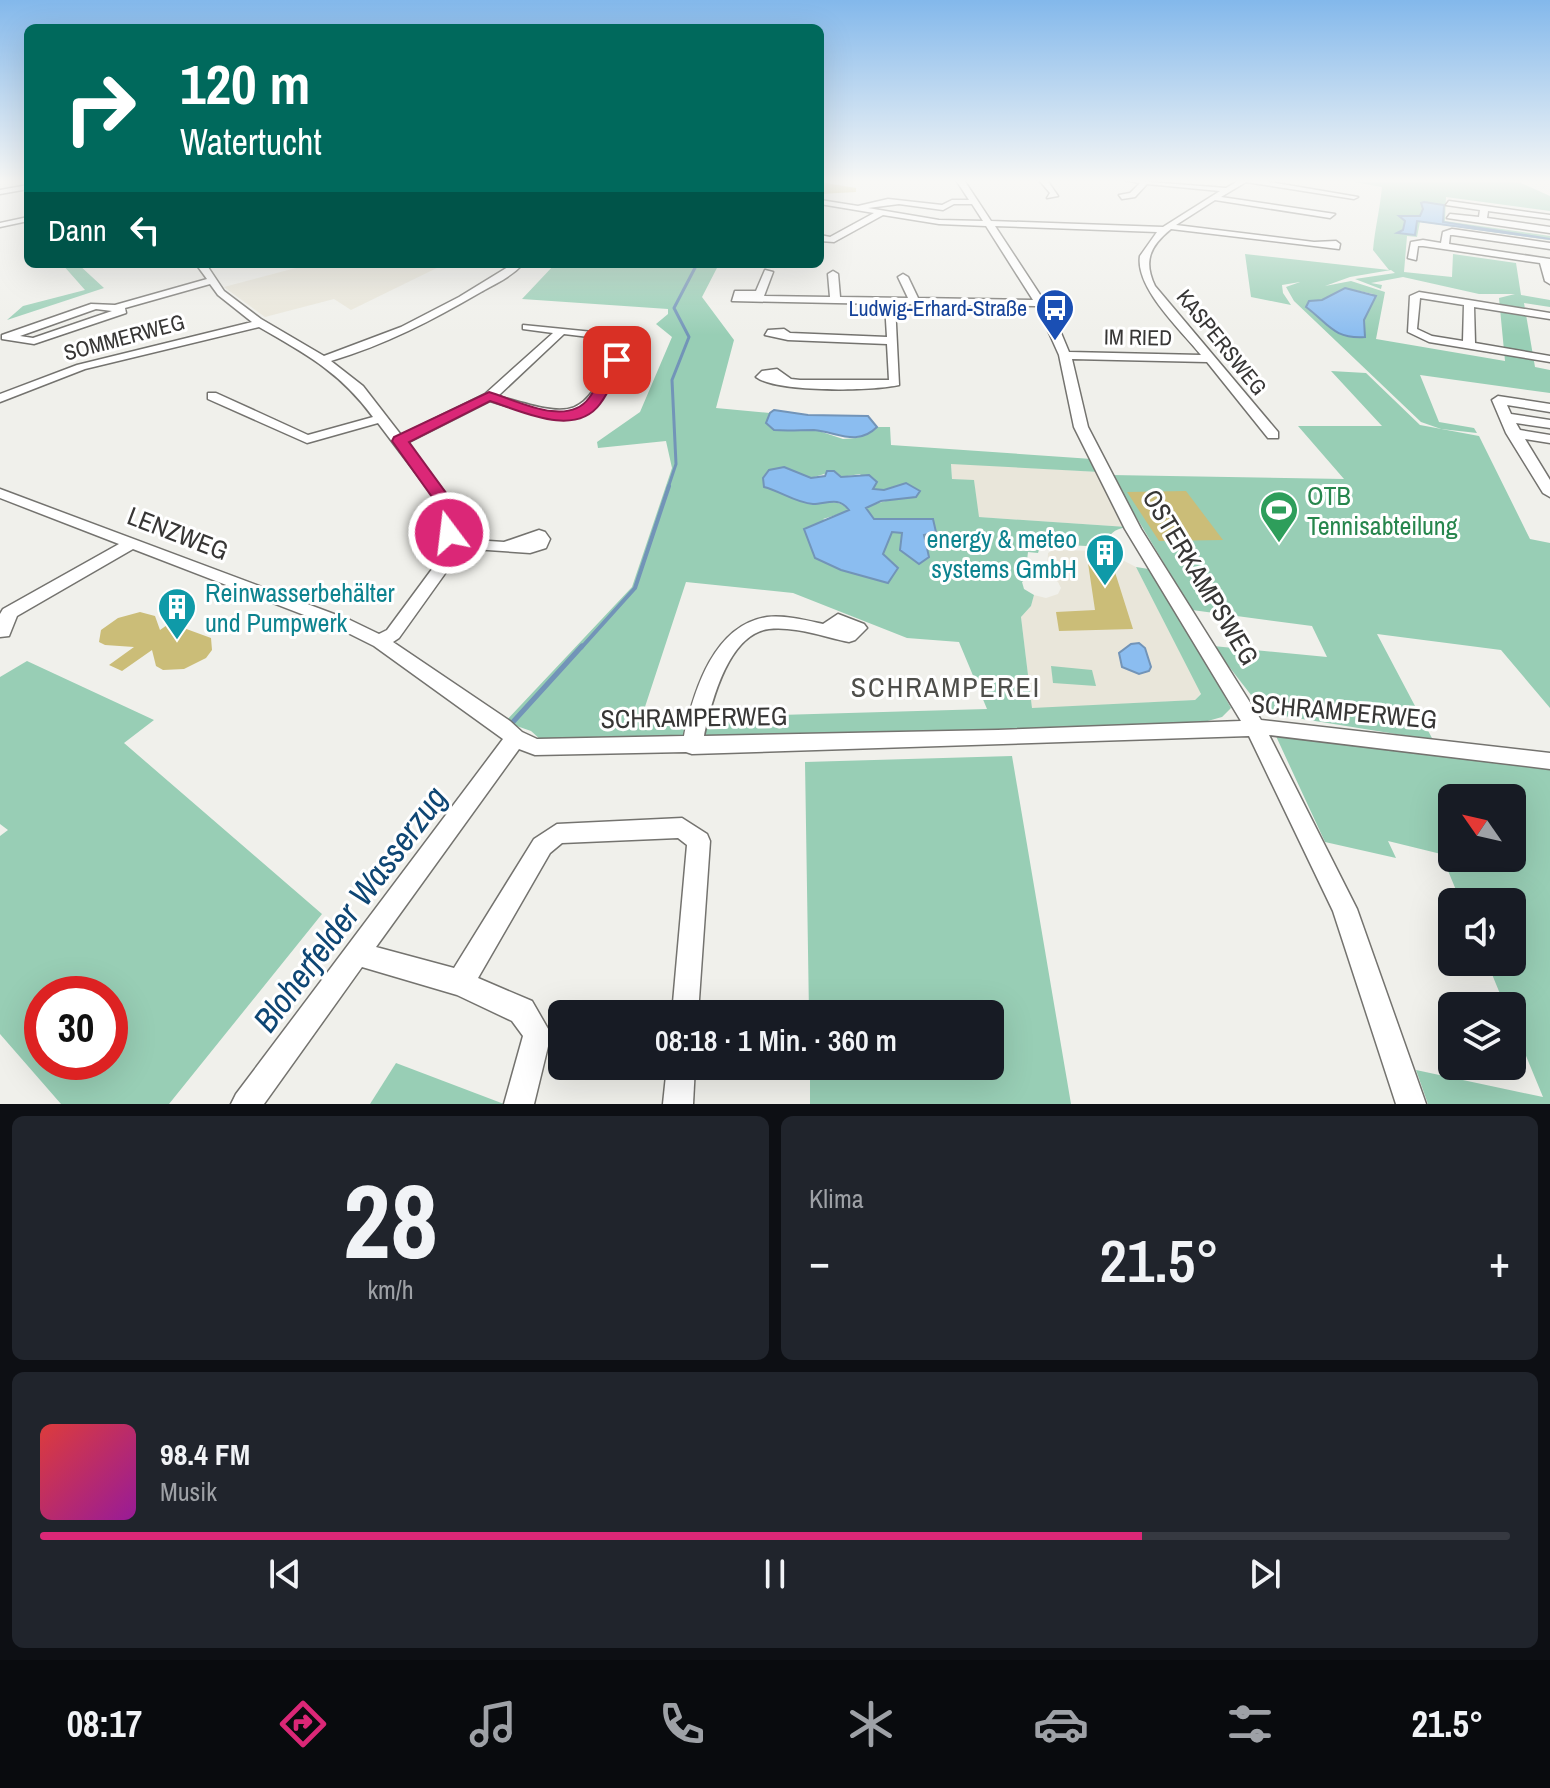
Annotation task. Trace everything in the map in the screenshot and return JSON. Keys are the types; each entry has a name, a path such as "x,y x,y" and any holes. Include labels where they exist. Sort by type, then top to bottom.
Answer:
{"street":[{"path":"824,238 831,240 847,232"},
{"name":"OSTERKAMPSWEG","path":"995,232 1040,303 1065,355 1081,427 1133,529 1255,727 1345,909 1411,1104"},
{"name":"KASPERSWEG","path":"1166,232 1145,256 1146,277 1273,435"},
{"path":"1193,232 1316,244"},
{"path":"1445,246 1446,234 1452,232 1550,246"},
{"path":"1413,258 1414,244 1547,261 1550,281"},
{"path":"204,268 221,293 261,323 323,360 359,389 441,497 451,543 446,561 393,634 380,642"},
{"path":"323,360 351,353 390,336 458,302 512,268"},
{"path":"768,272 760,296 890,303 1040,303"},
{"path":"833,274 835,301"},
{"path":"903,277 915,303"},
{"path":"115,308 122,311 34,341 6,337 95,306 115,308 212,281"},
{"path":"1550,316 1415,296 1412,330 1421,337 1550,359"},
{"path":"1469,302 1469,345"},
{"path":"787,382 895,382 890,303"},
{"name":"SOMMERWEG","path":"0,398 81,367 261,323"},
{"path":"489,397 555,416 576,415 593,403 629,338 527,327"},
{"path":"400,441 489,397 561,331"},
{"path":"788,337 893,341"},
{"name":"IM RIED","path":"1065,355 1210,359"},
{"path":"212,396 307,439 383,418"},
{"path":"1550,408 1498,400 1513,433 1546,478 1550,493"},
{"path":"1505,417 1550,424"},
{"path":"1513,433 1550,439"},
{"path":"1528,453 1550,457"},
{"name":"LENZWEG","path":"0,493 344,624 380,642"},
{"path":"3,632 9,613 132,543"},
{"path":"451,543 507,546"},
{"path":"692,746 696,723 725,648 745,630 767,623 826,631"},
{"name":"SCHRAMPERWEG","path":"380,642 503,726 515,738 535,747 692,746 1161,733 1255,727 1550,761"},
{"path":"246,1104 515,738"},
{"path":"460,983 542,846 557,834 682,828 699,841 686,1000"},
{"path":"355,953 460,983 522,1011 537,1034 519,1104"},
{"path":"678,1104 680,1080"}],"shaded area":[{"path":"296,268 437,268 351,310 334,299 265,317 224,287"},
{"path":"951,463 1099,472 1127,527 978,517 974,481 952,479"},
{"name":"energy & meteo systems GmbH","path":"1053,550 1105,551 1136,567 1201,693 1195,700 1032,709 1021,617 1031,606 1034,595 1046,598 1058,594 1061,588 1047,573 1048,553"}],"green space":[{"path":"1376,232 1418,232 1417,237 1407,236 1404,272 1452,277 1453,254 1516,263 1521,295 1550,300 1550,307 1524,303 1535,367 1550,370 1550,393 1420,375 1439,422 1474,428 1477,433 1441,429 1421,422 1294,301 1286,287 1300,282 1282,285 1291,305 1251,297 1245,254 1389,270 1373,250","holes":["1391,270 1395,273 1355,279 1381,289 1382,285 1371,283 1403,277 1479,294 1515,294 1499,298 1505,361 1376,339 1385,292 1351,281 1325,286 1350,277","1345,288 1373,294 1363,320 1365,337 1338,333 1306,307 1310,301 1322,300"]},
{"path":"1489,232 1519,232 1550,236 1550,240"},
{"path":"66,268 82,268 104,288 7,320 23,306 85,290"},
{"path":"551,268 717,268 702,297 734,340 716,408 770,413 766,423 774,430 816,430 843,439 857,438 877,427 890,427 891,445 1092,459 1099,472 951,464 952,479 974,480 979,517 1127,527 1112,533 1105,547 1030,543 1030,548 1039,550 1038,553 1028,552 1026,569 1036,571 1022,582 1024,589 1034,595 1031,606 1021,617 1032,708 1195,700 1201,694 1136,567 1155,570 1231,708 1222,717 1204,722 1005,732 541,740 531,731 505,722 632,587 672,468 666,441 598,448 597,442 640,412 672,337 656,324 668,314 668,309 522,299","holes":["785,467 811,478 834,471 841,477 860,474 871,489 884,490 906,483 920,491 865,507 874,519 924,534 891,532 883,554 823,519 849,511 843,506 801,500 783,492","686,582 793,593 907,638 959,642 987,709 641,719"]},
{"path":"1331,371 1366,373 1420,425 1479,436 1530,539 1550,543 1550,708 1501,650 1377,634 1433,740 1265,713 1213,646 1327,657 1312,626 1192,610 1111,475 1344,479 1298,426 1382,426"},
{"path":"27,661 154,720 124,743 322,914 169,1104 61,1104 40,1080 128,1080 128,976 24,976 24,1062 0,1034 0,836 8,830 0,824 0,677"},
{"path":"1051,666 1092,670 1096,686 1053,683"},
{"path":"1275,734 1550,768 1550,1104 1428,1104 1416,1070 1438,1075 1438,1080 1463,1080 1543,1097 1526,1056 1526,992 1499,992 1493,976 1526,976 1526,888 1455,888 1448,872 1526,872 1526,784 1438,784 1438,853 1388,841 1396,858 1325,842"},
{"path":"1012,756 1071,1104 810,1104 810,1080 1004,1080 1004,1000 809,1000 805,762"},
{"path":"396,1063 504,1104 370,1104"}],"water":[{"path":"1400,232 1415,232 1415,235 1397,233"},
{"path":"1345,288 1376,296 1364,320 1365,337 1338,333 1306,307 1309,301 1322,300"},
{"path":"774,410 808,415 868,416 877,427 854,437 814,430 774,430 766,423"},
{"path":"784,467 811,478 825,476 827,471 834,471 841,477 869,475 877,482 873,489 884,490 906,483 920,491 916,497 881,501 866,508 874,519 933,519 936,532 924,535 929,557 919,564 900,550 902,533 892,532 883,554 898,568 888,583 841,570 815,558 804,529 849,510 841,503 807,503 764,487 763,478 769,470"},
{"path":"1139,643 1145,648 1151,667 1149,671 1139,674 1122,667 1119,653 1131,644"}],"building":[{"path":"1186,491 1223,540 1159,541 1127,492"},
{"name":"energy & meteo systems GmbH","path":"1088,563 1114,569 1133,629 1059,631 1056,612 1095,610"},
{"name":"Reinwasserbehälter und Pumpwerk","path":"140,612 155,616 160,630 170,623 211,638 212,650 206,658 184,669 163,670 156,666 152,650 122,671 109,665 134,647 99,642 101,630 118,618"}],"waterway":[{"name":"Bloherfelder Wasserzug","path":"668,488 676,464 672,380 689,337 674,308 695,268"},
{"name":"Bloherfelder Wasserzug","path":"581,648 635,588 669,486"},
{"name":"Bloherfelder Wasserzug","path":"512,723 582,646"}],"place":[{"name":"Ludwig-Erhard-Straße","path":"1055,342"},
{"name":"OTB Tennisabteilung","path":"1279,544"},
{"name":"energy & meteo systems GmbH","path":"1105,587"},
{"name":"Reinwasserbehälter und Pumpwerk","path":"177,641"}],"district":[{"name":"SCHRAMPEREI","path":"946,687"}],"route":[{"path":"449,533 441,497 400,441 489,397 555,416 576,415 593,403 617,360"}]}
